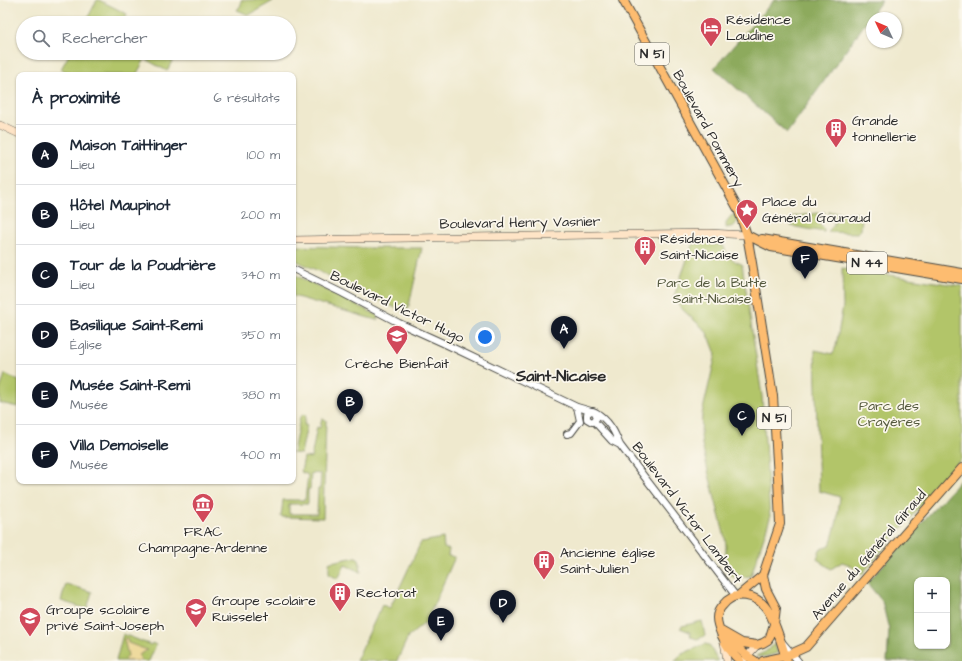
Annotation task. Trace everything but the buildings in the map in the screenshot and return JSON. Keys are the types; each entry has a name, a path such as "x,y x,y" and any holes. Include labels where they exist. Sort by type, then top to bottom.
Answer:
{"main road":[{"name":"Boulevard Pommery","path":"623,0 736,207 747,235"},
{"path":"0,125 16,133"},
{"name":"Boulevard Henry Vasnier","path":"296,240 709,232 747,235 770,241 962,273"},
{"name":"Boulevard Henry Vasnier","path":"747,235 771,247 962,279"},
{"name":"N 51","path":"747,235 773,396 780,514 780,524 764,575"},
{"name":"Avenue du Général Giraud","path":"763,661 788,657 806,647 962,468"},
{"path":"721,632 742,643 757,645 768,640 772,633 776,608 766,589 764,575 737,595 726,601 719,609 717,614 717,621 721,632 731,652 743,659 755,661"},
{"path":"737,595 745,595 754,598 762,603 767,609 788,657"},
{"path":"721,632 743,659"},
{"path":"724,640 727,661"},
{"path":"743,659 757,645"}],"street":[{"name":"Boulevard Victor Hugo","path":"296,270 399,323 443,342 577,407"},
{"path":"577,407 600,416 610,425 620,445"},
{"path":"577,407 588,421 594,421 607,436 615,443 620,445"},
{"path":"567,434 571,433 580,421 577,407"},
{"path":"587,418 587,414 593,412"},
{"path":"593,412 597,417 594,421"},
{"name":"Boulevard Victor Lambert","path":"620,445 737,595"},
{"path":"788,657 798,661"}],"green space":[{"path":"97,0 127,14 126,16 89,16"},
{"path":"241,0 273,1 249,15 237,10 241,5"},
{"path":"774,0 882,0 873,12 866,12 866,22 787,133 714,68"},
{"path":"66,60 144,60 138,72 67,72 61,69"},
{"path":"147,60 172,60 167,71"},
{"path":"825,212 820,219 819,224 824,229 824,232 791,226 791,217"},
{"path":"829,212 858,213 862,217 861,230 857,233 828,232 834,225 834,219"},
{"path":"732,215 736,215 737,222 734,226 726,228 726,222"},
{"name":"Parc de la Butte Saint-Nicaise","path":"693,243 723,245 730,257 742,264 762,396 770,518 751,576 739,578 731,575 725,568 725,538 706,463 701,435 702,414 716,354 706,331 673,299"},
{"path":"296,246 422,248 407,314 408,309 404,307 402,311 296,260"},
{"name":"Parc des Crayères","path":"842,268 962,286 962,458 862,574 848,564 842,562 831,569 817,559 820,549 830,546 837,521 840,497 819,491 815,350 833,354 836,346 843,306"},
{"path":"296,275 377,315 378,319 376,320 296,297"},
{"path":"5,374 16,380 16,407 0,403 0,390"},
{"path":"304,414 306,415 304,425 307,425 301,454 296,453 296,438 300,417"},
{"path":"322,418 326,420 323,518 281,517 283,500 305,500 308,475 301,472 304,457 311,458 317,427 320,428","holes":["311,473 321,474 320,489 318,489 317,514 289,514 289,504 308,504 308,489 310,489"]},
{"path":"962,478 962,661 887,661 889,630 882,601 867,583"},
{"path":"443,538 444,548 449,549 448,556 455,557 426,622 408,637 397,661 356,661 382,605 390,608 421,542"},
{"path":"356,557 359,559 361,572 345,565 338,579 329,574 329,563"},
{"path":"66,584 92,592 87,609 61,601"},
{"path":"702,621 705,636 697,639 691,637 690,632 680,628 682,626"},
{"path":"123,634 151,645 152,643 156,645 149,661 116,661"},
{"path":"705,644 709,645 718,661 674,661 682,654"},
{"path":"774,644 778,653 767,656 756,656 765,652"}],"sand":[{"path":"127,638 128,643 147,650 139,655 142,661 126,661 125,658 128,656 124,639"}],"place":[{"name":"Résidence Laudine","path":"711,48"},
{"name":"Grande tonnellerie","path":"836,148"},
{"name":"Place du Général Gouraud","path":"747,230"},
{"name":"Résidence Saint-Nicaise","path":"645,266"},
{"name":"Villa Demoiselle","path":"805,279"},
{"name":"Maison Taittinger","path":"564,349"},
{"name":"Crèche Bienfait","path":"397,356"},
{"name":"Hôtel Maupinot","path":"350,422"},
{"name":"Tour de la Poudrière","path":"742,436"},
{"name":"FRAC Champagne-Ardenne","path":"203,524"},
{"name":"Ancienne église Saint-Julien","path":"544,580"},
{"name":"Rectorat","path":"340,612"},
{"name":"Basilique Saint-Remi","path":"503,623"},
{"name":"Groupe scolaire Ruisselet","path":"196,628"},
{"name":"Groupe scolaire privé Saint-Joseph","path":"30,638"},
{"name":"Musée Saint-Remi","path":"441,641"}],"district":[{"name":"Saint-Nicaise","path":"561,376"}]}
